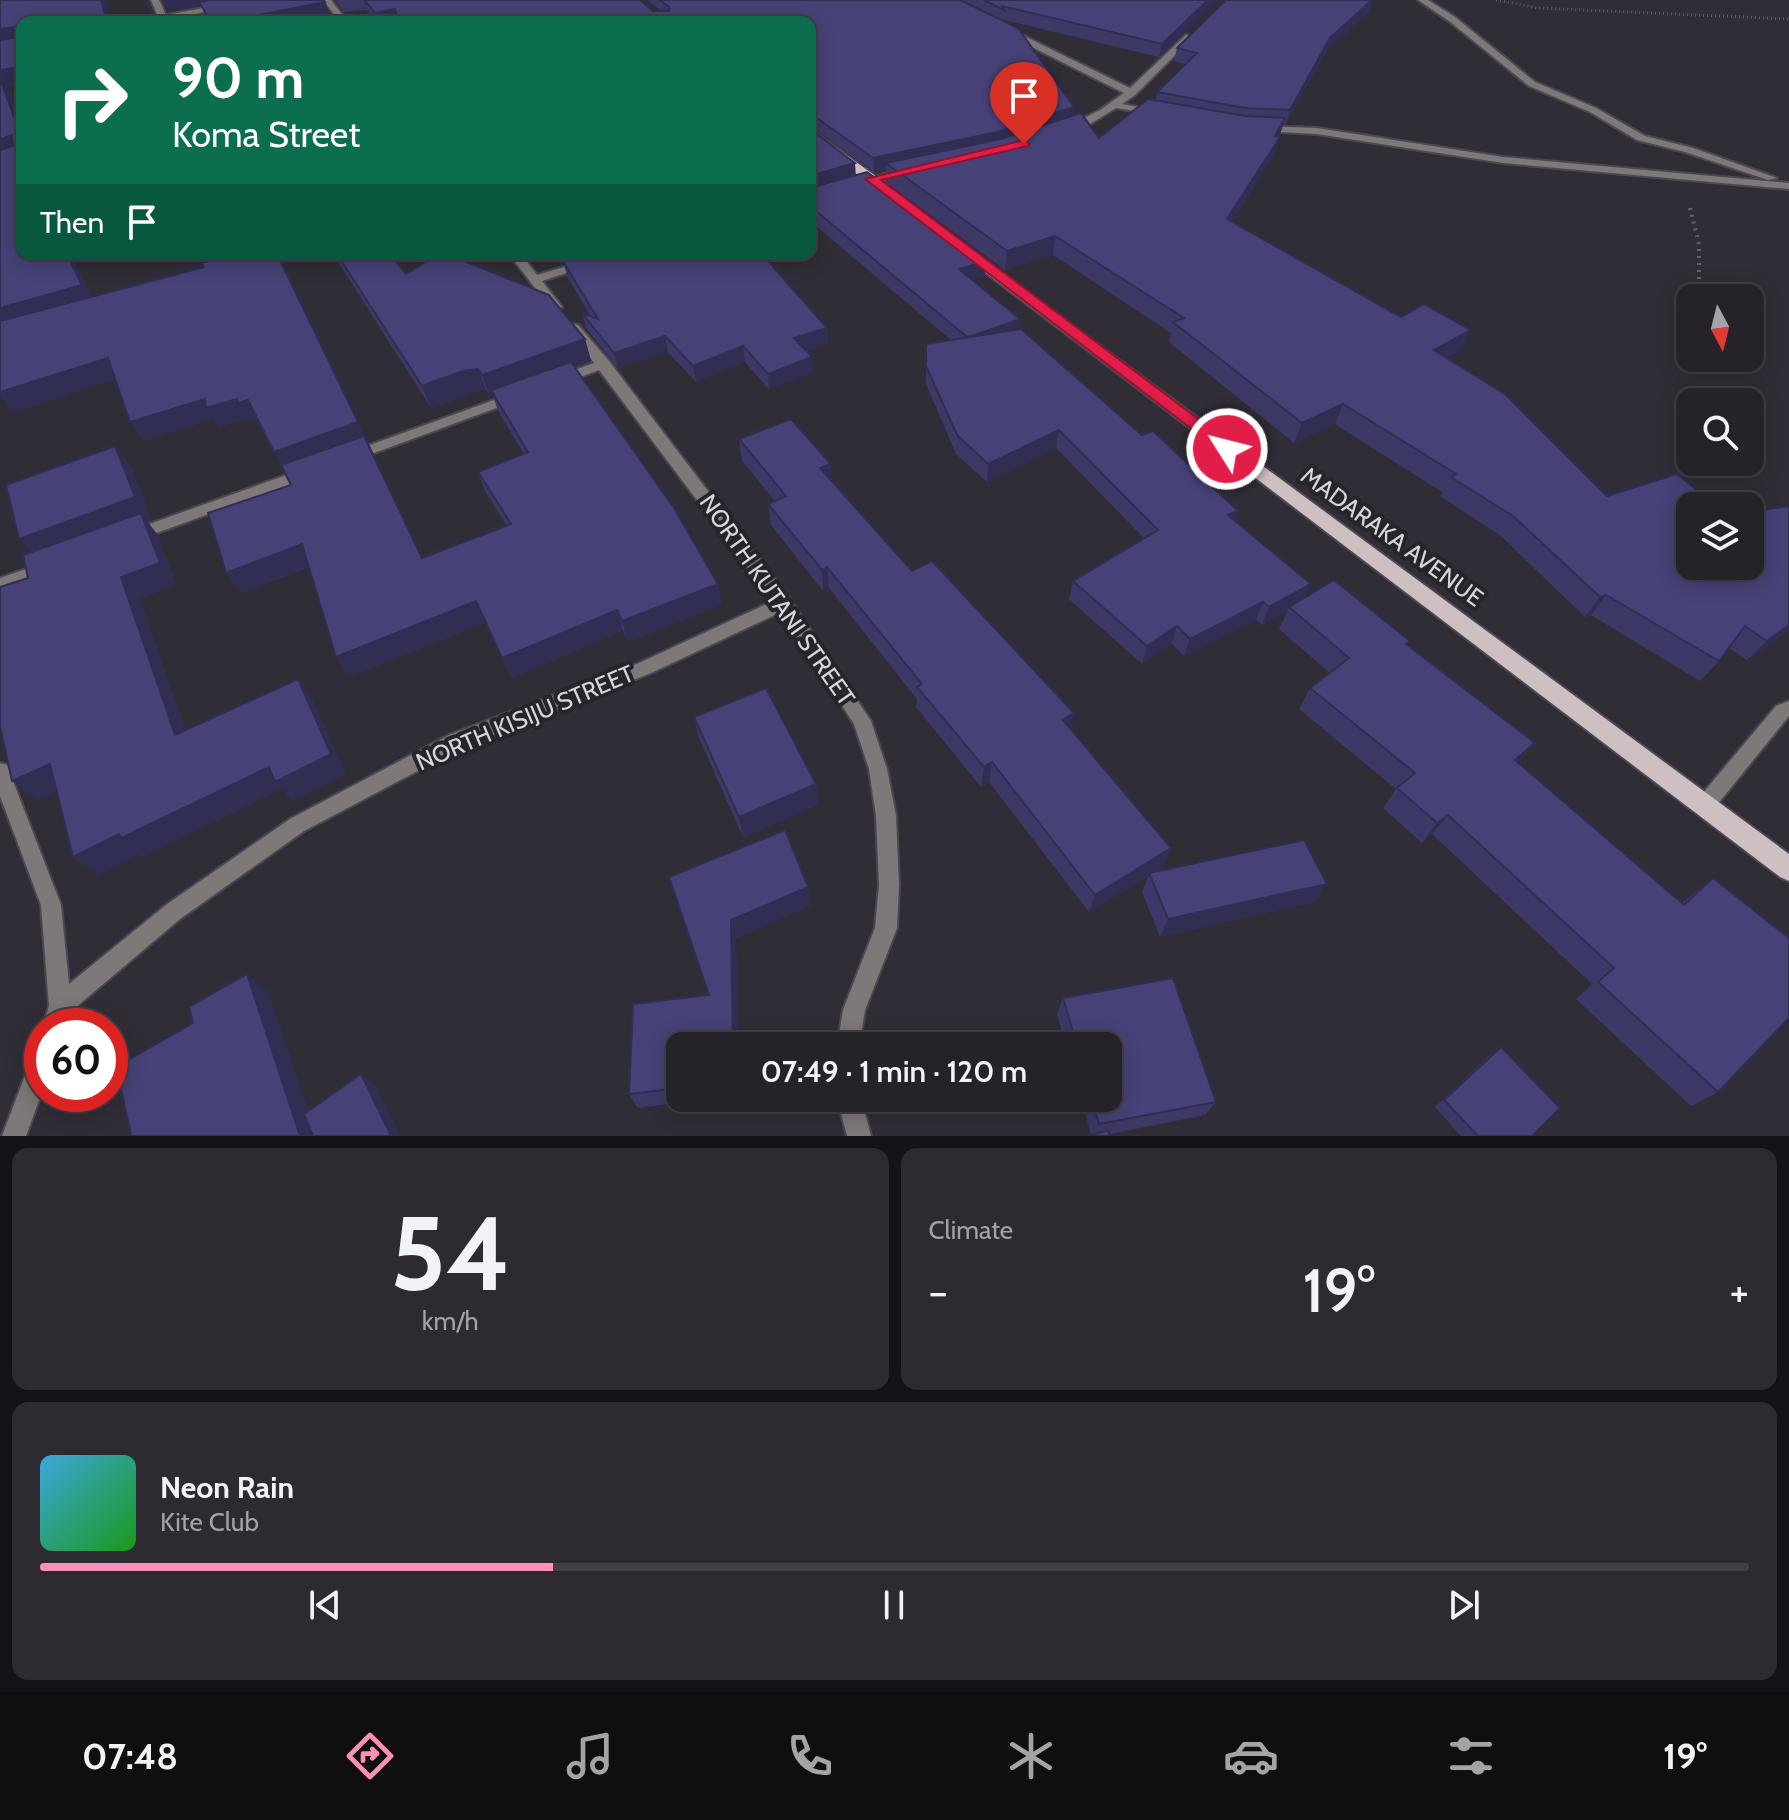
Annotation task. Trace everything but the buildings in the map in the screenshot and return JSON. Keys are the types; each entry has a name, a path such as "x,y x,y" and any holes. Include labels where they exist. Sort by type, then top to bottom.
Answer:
{"main road":[{"path":"816,138 897,198"},
{"name":"MADARAKA AVENUE","path":"948,237 1789,869"}],"street":[{"path":"193,16 258,0"},
{"path":"327,0 339,16"},
{"path":"1422,0 1452,19 1532,84 1593,110 1641,138 1719,159 1789,185"},
{"path":"998,27 1132,93"},
{"path":"1060,132 1083,124 1132,93 1200,28"},
{"path":"1115,105 1161,114"},
{"path":"1251,129 1301,129 1486,158 1789,185"},
{"path":"847,186 914,170"},
{"name":"NORTH KUTANI STREET","path":"519,260 604,364 784,603 862,721 878,769 886,816 889,885 886,928 854,1010 850,1032"},
{"path":"533,280 599,260"},
{"path":"118,541 604,364"},
{"path":"0,584 59,563"},
{"name":"NORTH KISIJU STREET","path":"66,1008 173,912 297,825 456,741 645,668 784,603"},
{"path":"1705,805 1782,711 1789,708"},
{"path":"0,771 51,905 57,1008"},
{"path":"14,1136 24,1109"},
{"path":"853,1112 859,1136"}],"path":[{"path":"1496,0 1538,8 1789,19"},
{"path":"1669,173 1693,213 1699,244 1699,284"}],"route":[{"path":"1024,144 871,179 1227,449"}]}
